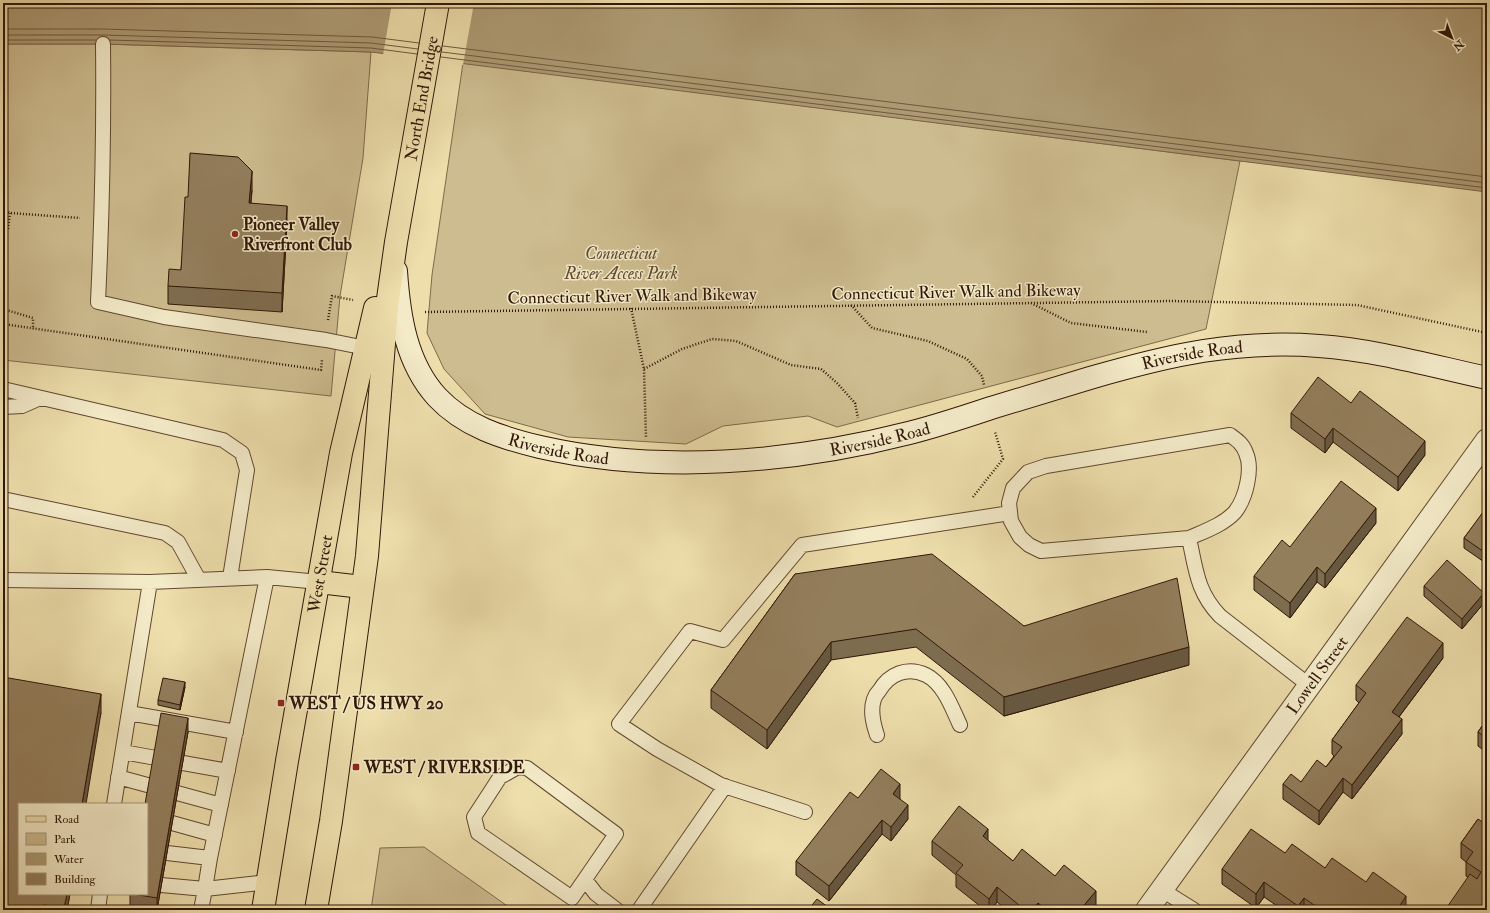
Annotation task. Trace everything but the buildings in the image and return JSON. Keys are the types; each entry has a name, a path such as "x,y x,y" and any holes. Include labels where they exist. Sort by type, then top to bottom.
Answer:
{"main road":[{"name":"North End Bridge","path":"404,193 438,3"},
{"name":"West Street","path":"316,910 331,821 367,556 387,306 404,193"},
{"name":"West Street","path":"263,910 288,754 341,453 376,304 396,242"},
{"path":"319,582 362,587"}],"street":[{"name":"Riverside Road","path":"396,242 400,318 412,358 427,384 436,396 458,415 489,432 566,453 606,459 685,463 723,461 768,458 859,444 907,434 964,418 1145,363 1179,355 1234,347 1281,345 1335,348 1408,361 1487,378"},
{"name":"Lowell Street","path":"1147,910 1487,440"}],"lane":[{"path":"103,44 104,147 98,302 164,317 326,340 366,348"},
{"path":"3,389 223,440 242,452 247,470 230,578"},
{"path":"3,407 22,406 40,398"},
{"path":"1230,435 1240,443 1247,453 1249,477 1244,495 1235,512 1219,524 1189,538 1041,551 1020,537 1011,521 1009,503 1013,488 1028,472 1046,466 1230,435"},
{"path":"3,499 165,533 178,542 199,580"},
{"path":"805,812 725,786 657,749 619,724 690,631 723,640 802,545 1010,513"},
{"path":"1189,538 1201,589 1210,605 1220,616 1310,686"},
{"path":"201,910 210,858 267,577"},
{"path":"3,580 150,582 267,577 319,582"},
{"path":"114,803 150,582"},
{"path":"877,735 872,717 874,698 884,683 894,674 910,670 926,676 939,686 960,725"},
{"path":"128,713 236,732"},
{"path":"122,752 156,758"},
{"path":"183,763 228,771"},
{"path":"518,767 527,768 616,834 586,881 572,898 478,833 474,817 500,777 518,767"},
{"path":"118,777 151,786"},
{"path":"639,910 725,786"},
{"path":"177,793 221,804"},
{"path":"172,823 215,835"},
{"path":"167,853 210,858"},
{"path":"586,881 596,894 617,910"},
{"path":"161,885 205,889 268,882"},
{"path":"1162,890 1194,910"},
{"path":"98,910 100,895"}],"path":[{"path":"3,209 10,213 60,216"},
{"path":"3,232 8,229 10,213"},
{"name":"Connecticut River Walk and Bikeway","path":"423,312 1172,301 1356,305 1487,333"},
{"path":"1029,302 1071,323 1147,332"},
{"path":"851,305 872,328 928,341 967,359 982,376 985,391"},
{"path":"631,308 644,369 647,444"},
{"path":"3,309 33,318 33,329"},
{"path":"644,369 682,349 712,339 736,342 790,365 821,369 838,384 855,403 858,418"},
{"path":"973,518 970,501 1003,459 995,430"}],"green space":[{"path":"3,44 103,44 371,52 363,158 340,296 331,396 3,360"},
{"name":"Connecticut River Access Park","path":"463,63 1240,161 1206,329 837,427 808,416 723,426 686,444 568,437 485,414 444,369 427,333 432,275"},
{"path":"424,847 513,910 371,910 380,848"}],"water":[{"path":"3,3 1487,3 1487,192 371,52 103,44 3,44"}],"pier":[{"path":"392,3 474,3 463,65 383,55"}],"place":[{"name":"Pioneer Valley Riverfront Club","path":"235,234"},
{"name":"WEST / US HWY 20","path":"281,703"},
{"name":"WEST / RIVERSIDE","path":"356,767"}]}
